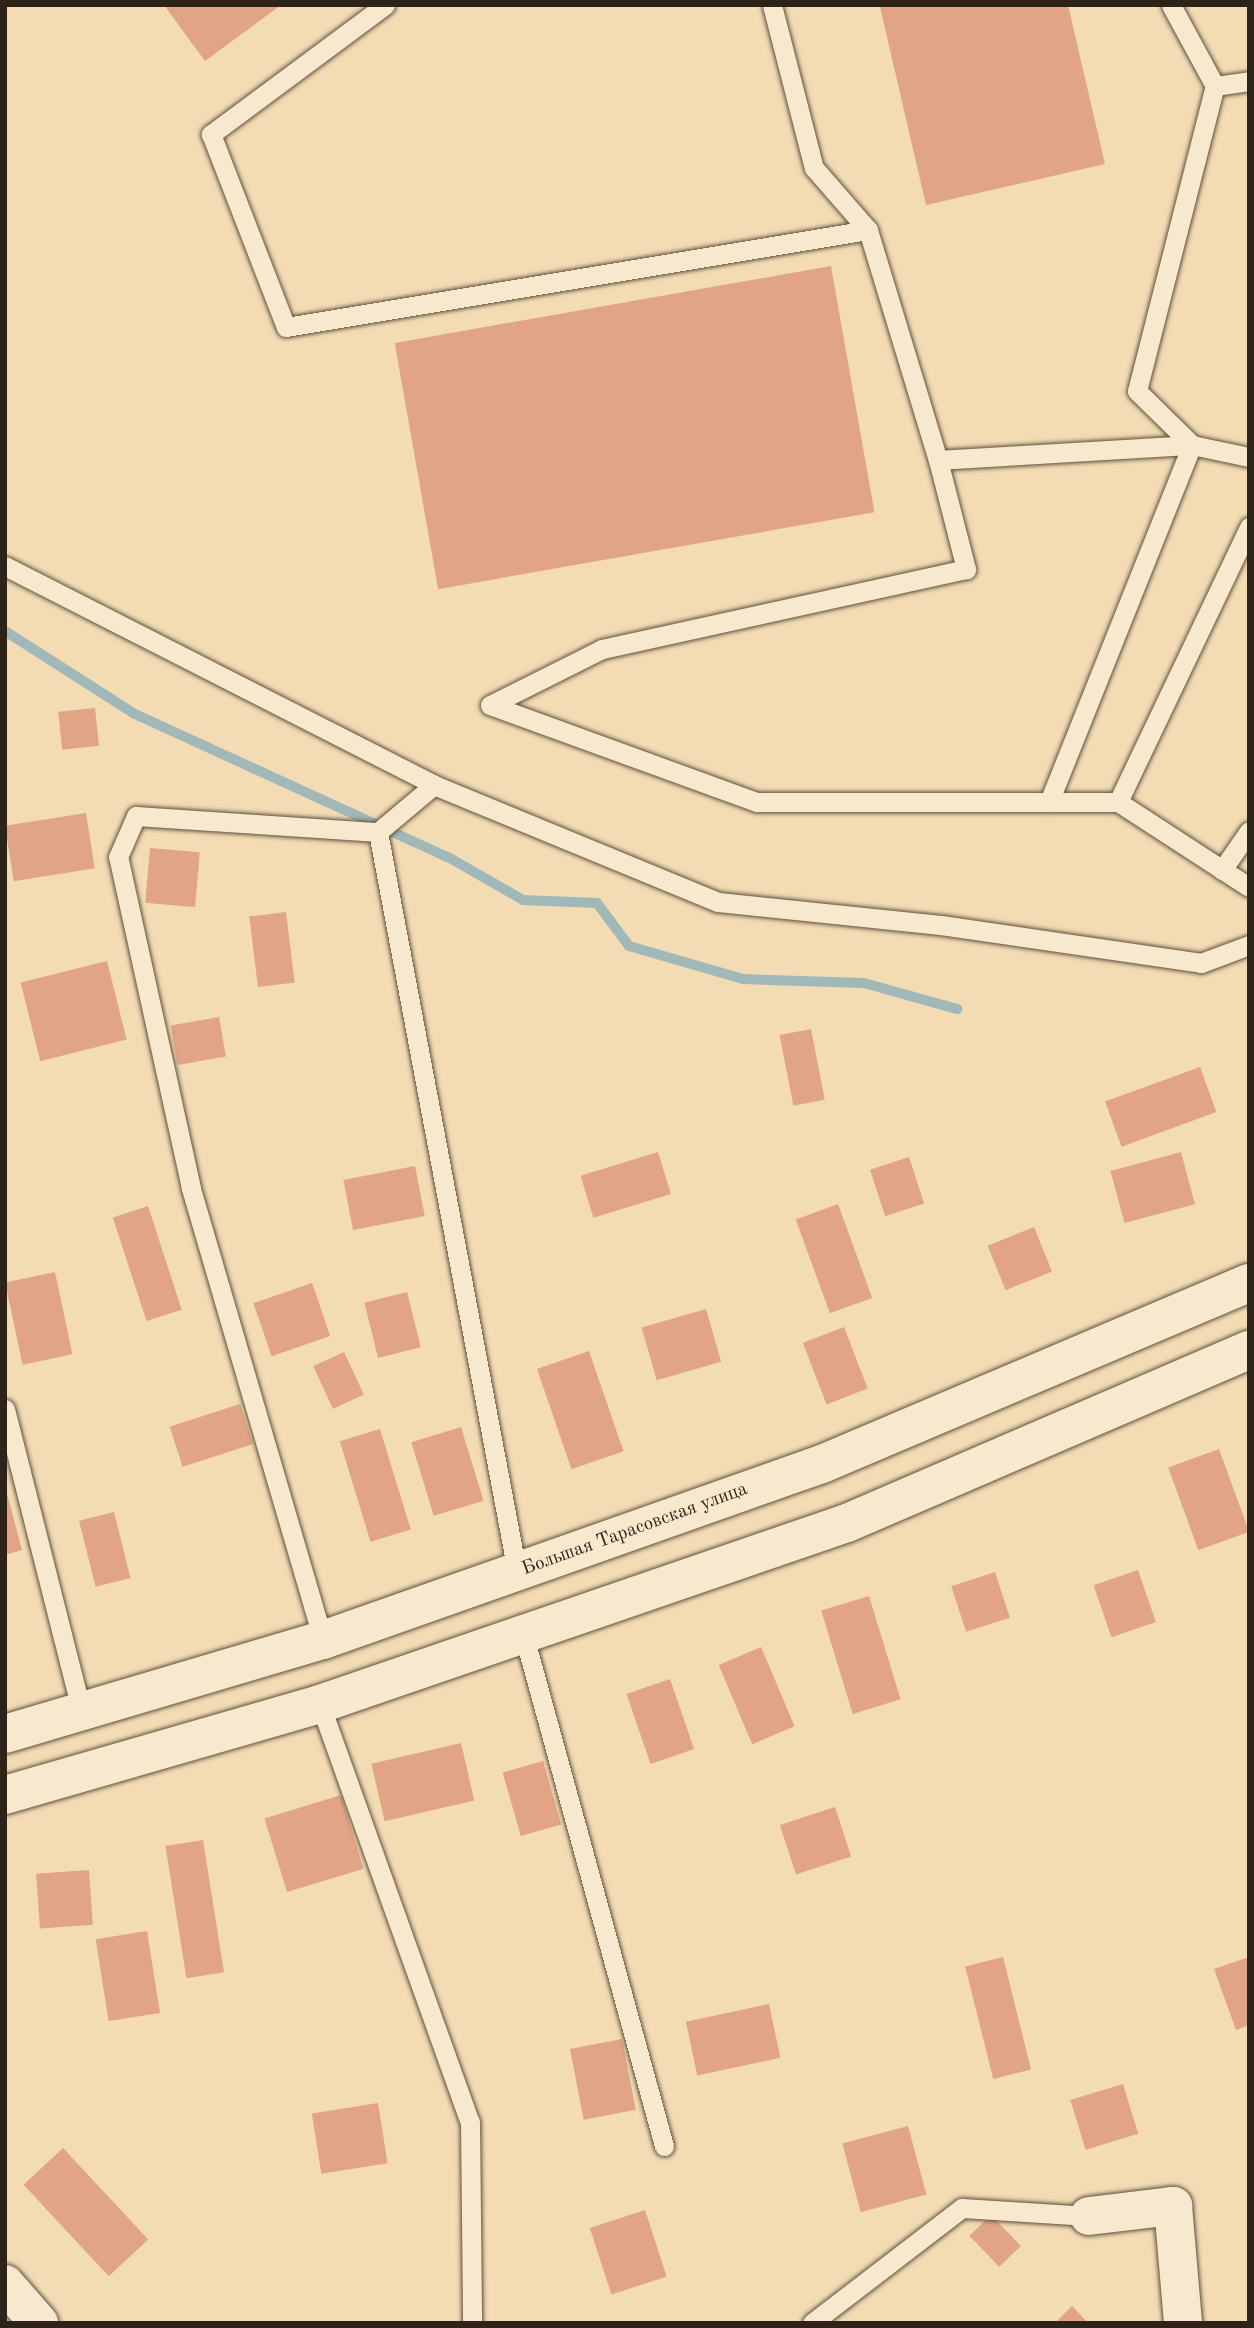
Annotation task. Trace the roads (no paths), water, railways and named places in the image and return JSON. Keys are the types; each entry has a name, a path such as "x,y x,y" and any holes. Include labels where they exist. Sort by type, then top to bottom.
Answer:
{"street":[{"name":"Большая Тарасовская улица","path":"5,1734 323,1640 822,1464 1249,1283"},
{"path":"5,1795 320,1704 847,1523 1249,1350"},
{"path":"1090,2216 1173,2206 1183,2323"},
{"path":"5,2284 39,2323"}],"lane":[{"path":"385,5 211,134 286,327 868,230"},
{"path":"772,5 814,168 868,230 938,460 966,569 602,649 490,705 757,802 1118,802 1249,887"},
{"path":"1171,5 1215,86 1137,391 1192,445"},
{"path":"1215,86 1249,81"},
{"path":"938,460 1192,445 1249,457"},
{"path":"1049,802 1192,445"},
{"path":"1118,802 1249,527"},
{"path":"5,566 434,785 718,902 941,925 1201,963 1249,945"},
{"path":"323,1640 191,1188 118,857 135,816 378,832 434,785"},
{"path":"1222,870 1249,831"},
{"path":"378,832 517,1572"},
{"path":"5,1409 82,1713"},
{"path":"524,1636 664,2146"},
{"path":"320,1704 470,2122 472,2323"},
{"path":"812,2323 962,2208 1090,2216"}],"waterway":[{"path":"5,631 135,714 448,857 523,900 597,903 629,946 743,979 864,983 957,1009"}]}
